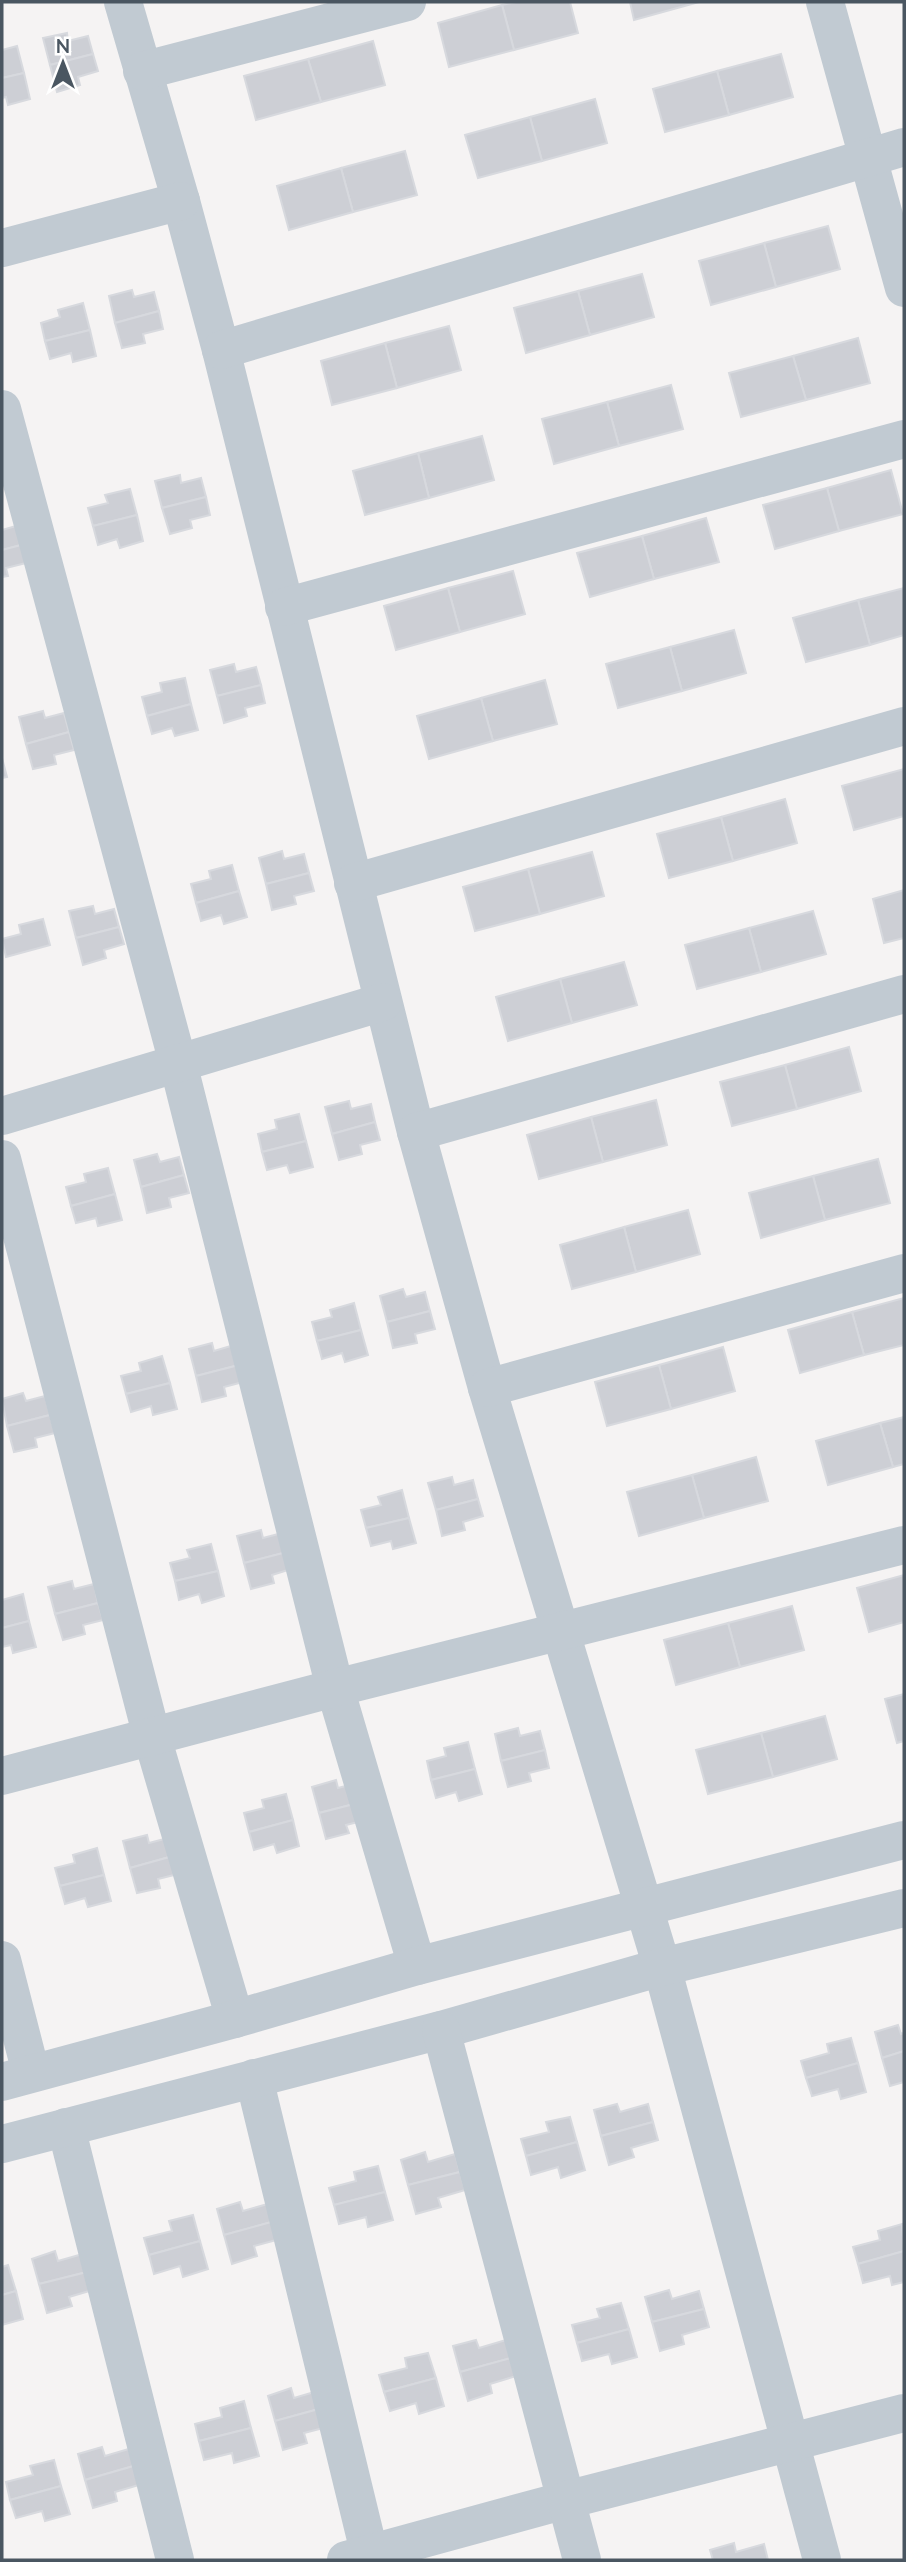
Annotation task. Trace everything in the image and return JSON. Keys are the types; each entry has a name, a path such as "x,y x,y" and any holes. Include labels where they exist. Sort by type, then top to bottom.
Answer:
{"street":[{"path":"122,2 181,201 221,351 416,1132 487,1388 662,1967 822,2560"},
{"path":"142,71 407,2"},
{"path":"825,2 904,288"},
{"path":"221,351 904,147"},
{"path":"2,248 181,201"},
{"path":"2,409 178,1063 335,1688 417,1966"},
{"path":"284,607 904,439"},
{"path":"353,883 904,726"},
{"path":"416,1132 904,994"},
{"path":"2,1116 383,1002"},
{"path":"2,1159 152,1737 235,2019"},
{"path":"487,1388 904,1273"},
{"path":"2,1776 335,1688 904,1545"},
{"path":"2,1960 16,2077 235,2019 417,1966 904,1840"},
{"path":"2,2144 441,2030 662,1967 904,1908"},
{"path":"441,2030 582,2560"},
{"path":"254,2078 362,2558 566,2500 904,2413"},
{"path":"66,2127 175,2560"}],"building":[{"path":"516,2 570,2 578,33 514,50 502,5"},
{"path":"630,2 699,2 634,20"},
{"path":"502,5 514,50 449,67 438,23"},
{"path":"67,33 68,41 88,36 93,54 50,65 43,38"},
{"path":"373,41 385,85 321,102 308,59"},
{"path":"17,46 24,73 2,78 2,50"},
{"path":"93,54 98,71 78,77 80,85 57,92 50,65"},
{"path":"781,54 793,97 729,115 717,71"},
{"path":"308,59 321,102 256,120 244,76"},
{"path":"717,71 729,115 665,132 653,89"},
{"path":"24,73 30,99 8,105 6,97 2,98 2,78"},
{"path":"595,99 607,143 542,161 530,117"},
{"path":"530,117 542,161 478,178 465,135"},
{"path":"405,151 417,195 353,212 341,168"},
{"path":"341,168 353,212 289,230 277,186"},
{"path":"828,226 840,269 776,287 764,243"},
{"path":"764,243 776,287 711,305 699,261"},
{"path":"642,274 654,317 590,335 578,291"},
{"path":"132,290 134,297 154,292 159,311 115,323 109,296"},
{"path":"578,291 590,335 526,353 514,308"},
{"path":"83,303 90,330 45,341 41,323 60,317 58,310"},
{"path":"159,311 163,329 143,334 145,343 122,348 115,323"},
{"path":"449,326 461,370 397,388 385,343"},
{"path":"90,330 96,356 73,362 71,353 50,359 45,341"},
{"path":"858,338 870,383 806,400 793,356"},
{"path":"385,343 397,388 332,405 321,361"},
{"path":"793,356 806,400 741,417 729,373"},
{"path":"671,385 683,429 619,446 607,402"},
{"path":"607,402 619,446 554,464 542,419"},
{"path":"482,436 494,480 429,498 418,453"},
{"path":"418,453 429,498 365,515 353,471"},
{"path":"891,470 903,514 839,531 827,488"},
{"path":"180,475 181,483 201,478 206,497 162,508 155,481"},
{"path":"827,488 839,531 775,549 763,505"},
{"path":"130,489 137,515 93,526 88,508 108,503 105,495"},
{"path":"206,497 210,515 190,520 192,528 170,534 162,508"},
{"path":"137,515 143,541 120,548 117,539 98,545 93,526"},
{"path":"706,518 719,562 654,579 642,536"},
{"path":"16,526 21,545 2,550 2,530"},
{"path":"642,536 654,579 590,597 577,553"},
{"path":"21,545 26,563 6,568 8,576 2,577 2,550"},
{"path":"513,571 525,614 460,632 448,588"},
{"path":"448,588 460,632 396,650 384,606"},
{"path":"904,588 904,635 870,645 858,600"},
{"path":"858,600 870,645 806,662 793,618"},
{"path":"734,630 746,673 682,691 670,647"},
{"path":"670,647 682,691 618,708 606,664"},
{"path":"234,664 236,672 256,667 261,685 217,696 210,670"},
{"path":"185,678 191,704 147,716 142,697 162,692 160,683"},
{"path":"545,680 557,724 493,741 481,698"},
{"path":"261,685 265,703 245,708 247,716 224,723 217,696"},
{"path":"481,698 493,741 429,759 417,716"},
{"path":"191,704 198,730 175,736 172,728 152,734 147,716"},
{"path":"43,711 45,718 64,713 69,732 26,744 19,717"},
{"path":"69,732 74,750 54,755 56,764 33,769 26,744"},
{"path":"2,758 7,777 2,778"},
{"path":"904,769 904,816 854,830 842,786"},
{"path":"785,799 797,843 733,861 721,817"},
{"path":"721,817 733,861 669,878 657,834"},
{"path":"282,851 284,859 304,854 309,873 266,884 259,858"},
{"path":"592,852 604,896 540,914 528,869"},
{"path":"232,865 239,891 196,903 191,884 211,879 209,871"},
{"path":"528,869 540,914 475,931 463,887"},
{"path":"309,873 314,891 294,896 296,904 272,910 266,884"},
{"path":"904,890 904,938 884,943 873,899"},
{"path":"239,891 247,917 224,924 221,915 201,921 196,903"},
{"path":"93,906 95,914 114,909 119,927 76,938 69,911"},
{"path":"813,911 826,954 761,972 749,928"},
{"path":"43,919 50,945 6,957 2,939 21,934 19,925"},
{"path":"119,927 124,944 104,950 106,958 83,965 76,938"},
{"path":"749,928 761,972 697,989 685,945"},
{"path":"624,962 637,1005 572,1023 560,979"},
{"path":"560,979 572,1023 508,1041 496,997"},
{"path":"849,1047 861,1091 797,1109 785,1065"},
{"path":"785,1065 797,1109 732,1126 720,1082"},
{"path":"656,1100 667,1145 603,1162 591,1117"},
{"path":"349,1101 351,1109 371,1104 375,1122 332,1134 325,1107"},
{"path":"299,1114 306,1141 262,1152 258,1134 277,1129 275,1120"},
{"path":"591,1117 603,1162 539,1179 527,1135"},
{"path":"375,1122 380,1140 360,1145 362,1154 339,1160 332,1134"},
{"path":"306,1141 313,1167 290,1173 287,1165 267,1170 262,1152"},
{"path":"157,1154 160,1162 179,1157 184,1175 141,1187 134,1160"},
{"path":"878,1159 890,1203 825,1220 813,1176"},
{"path":"108,1168 115,1194 71,1206 66,1187 86,1182 84,1174"},
{"path":"184,1175 189,1193 169,1198 171,1207 147,1213 141,1187"},
{"path":"813,1176 825,1220 761,1238 749,1193"},
{"path":"115,1194 122,1220 98,1226 96,1218 76,1223 71,1206"},
{"path":"688,1210 700,1254 636,1272 624,1227"},
{"path":"624,1227 636,1272 572,1289 560,1245"},
{"path":"403,1289 406,1297 425,1292 430,1311 387,1322 380,1296"},
{"path":"904,1298 904,1345 864,1355 852,1312"},
{"path":"354,1303 361,1330 317,1341 312,1322 332,1317 330,1310"},
{"path":"430,1311 435,1329 415,1334 417,1343 393,1348 387,1322"},
{"path":"852,1312 864,1355 800,1373 788,1330"},
{"path":"361,1330 368,1355 345,1362 342,1353 322,1359 317,1341"},
{"path":"212,1343 214,1351 234,1345 239,1365 196,1376 189,1349"},
{"path":"723,1347 735,1391 671,1409 659,1365"},
{"path":"162,1356 170,1383 126,1394 121,1376 141,1371 139,1363"},
{"path":"239,1365 243,1382 224,1387 226,1396 202,1402 196,1376"},
{"path":"659,1365 671,1409 607,1426 595,1382"},
{"path":"170,1383 177,1409 153,1415 151,1406 131,1412 126,1394"},
{"path":"23,1393 26,1401 45,1396 50,1415 7,1426 2,1399"},
{"path":"50,1415 55,1433 35,1438 37,1447 14,1452 7,1426"},
{"path":"904,1417 904,1464 893,1467 880,1423"},
{"path":"880,1423 893,1467 828,1485 816,1441"},
{"path":"756,1457 768,1501 704,1518 692,1475"},
{"path":"692,1475 704,1518 639,1536 627,1492"},
{"path":"452,1477 454,1485 473,1480 478,1499 436,1510 428,1483"},
{"path":"402,1490 409,1518 366,1528 361,1510 381,1505 378,1497"},
{"path":"478,1499 483,1516 463,1522 465,1530 442,1536 436,1510"},
{"path":"409,1518 416,1543 393,1549 391,1541 371,1546 366,1528"},
{"path":"261,1530 263,1538 282,1533 287,1552 244,1563 237,1536"},
{"path":"211,1544 218,1571 175,1581 170,1563 190,1558 187,1550"},
{"path":"287,1552 291,1569 272,1575 274,1583 251,1589 244,1563"},
{"path":"218,1571 224,1596 202,1603 199,1594 179,1600 175,1581"},
{"path":"904,1575 904,1622 869,1632 857,1588"},
{"path":"72,1581 74,1589 94,1584 98,1603 55,1614 48,1587"},
{"path":"23,1594 29,1621 2,1628 2,1600"},
{"path":"98,1603 103,1620 83,1625 85,1634 63,1640 55,1614"},
{"path":"792,1606 804,1650 740,1667 728,1623"},
{"path":"29,1621 36,1647 13,1653 11,1645 2,1647 2,1628"},
{"path":"728,1623 740,1667 676,1685 664,1640"},
{"path":"904,1694 904,1741 897,1743 885,1699"},
{"path":"825,1716 837,1759 773,1777 761,1733"},
{"path":"518,1728 520,1736 540,1731 545,1750 501,1761 495,1734"},
{"path":"761,1733 773,1777 708,1794 696,1750"},
{"path":"468,1742 475,1769 431,1780 427,1761 446,1756 444,1748"},
{"path":"545,1750 549,1768 529,1773 531,1781 508,1787 501,1761"},
{"path":"475,1769 482,1794 459,1801 456,1792 436,1798 431,1780"},
{"path":"336,1780 338,1788 357,1783 362,1802 319,1813 312,1787"},
{"path":"286,1794 293,1820 249,1832 244,1813 264,1808 262,1800"},
{"path":"362,1802 366,1820 346,1825 349,1833 326,1839 319,1813"},
{"path":"293,1820 299,1846 277,1853 274,1844 254,1850 249,1832"},
{"path":"147,1835 149,1843 168,1838 173,1856 130,1868 123,1841"},
{"path":"97,1848 104,1875 60,1886 55,1868 75,1863 73,1855"},
{"path":"173,1856 178,1874 158,1879 160,1888 137,1893 130,1868"},
{"path":"104,1875 111,1901 88,1907 85,1898 65,1904 60,1886"},
{"path":"898,2025 901,2034 904,2033 904,2051 882,2058 875,2032"},
{"path":"851,2038 858,2063 806,2078 801,2061 829,2053 827,2044"},
{"path":"904,2051 904,2082 890,2086 882,2058"},
{"path":"858,2063 866,2092 841,2099 838,2089 812,2096 806,2078"},
{"path":"617,2104 620,2112 648,2104 653,2122 601,2136 594,2110"},
{"path":"570,2117 577,2142 526,2156 521,2139 549,2132 546,2122"},
{"path":"653,2122 658,2140 631,2148 634,2157 609,2165 601,2136"},
{"path":"577,2142 585,2170 561,2178 558,2167 531,2175 526,2156"},
{"path":"425,2152 428,2162 455,2154 460,2172 408,2185 401,2160"},
{"path":"378,2166 385,2192 334,2205 329,2188 356,2181 354,2172"},
{"path":"460,2172 465,2190 438,2198 441,2207 416,2214 408,2185"},
{"path":"385,2192 393,2220 368,2227 366,2217 339,2224 334,2205"},
{"path":"240,2202 243,2211 271,2203 275,2221 224,2235 217,2209"},
{"path":"193,2215 200,2241 149,2255 144,2238 172,2231 169,2221"},
{"path":"275,2221 280,2239 254,2246 257,2256 232,2264 224,2235"},
{"path":"902,2224 904,2251 858,2264 853,2247 880,2240 878,2231"},
{"path":"200,2241 208,2269 183,2277 180,2266 154,2274 149,2255"},
{"path":"55,2251 58,2261 86,2253 91,2271 39,2284 32,2259"},
{"path":"904,2251 904,2282 892,2285 890,2276 863,2283 858,2264"},
{"path":"8,2265 16,2291 2,2295 2,2267"},
{"path":"91,2271 96,2289 69,2297 72,2306 47,2313 39,2284"},
{"path":"669,2290 672,2299 699,2291 704,2309 652,2322 645,2297"},
{"path":"16,2291 23,2319 2,2325 2,2295"},
{"path":"621,2303 629,2329 577,2343 572,2325 600,2318 597,2309"},
{"path":"704,2309 709,2327 682,2335 684,2344 660,2351 652,2322"},
{"path":"629,2329 637,2357 612,2364 609,2354 582,2361 577,2343"},
{"path":"476,2340 479,2348 506,2340 511,2358 460,2372 453,2346"},
{"path":"428,2353 436,2378 384,2392 379,2375 407,2368 405,2358"},
{"path":"511,2358 516,2376 490,2384 492,2393 468,2401 460,2372"},
{"path":"436,2378 444,2406 419,2414 416,2403 390,2411 384,2392"},
{"path":"291,2388 294,2398 321,2390 326,2407 275,2421 268,2396"},
{"path":"244,2401 251,2428 199,2441 195,2424 222,2417 220,2408"},
{"path":"326,2407 331,2426 304,2433 307,2443 283,2450 275,2421"},
{"path":"251,2428 259,2456 234,2463 232,2453 204,2460 199,2441"},
{"path":"102,2447 105,2456 132,2448 137,2465 85,2480 78,2454"},
{"path":"54,2460 61,2486 10,2500 6,2482 33,2475 30,2466"},
{"path":"137,2465 142,2484 115,2492 117,2501 93,2508 85,2480"},
{"path":"61,2486 70,2514 45,2521 42,2511 16,2518 10,2500"},
{"path":"734,2543 736,2552 764,2544 768,2560 713,2560 710,2550"}]}
